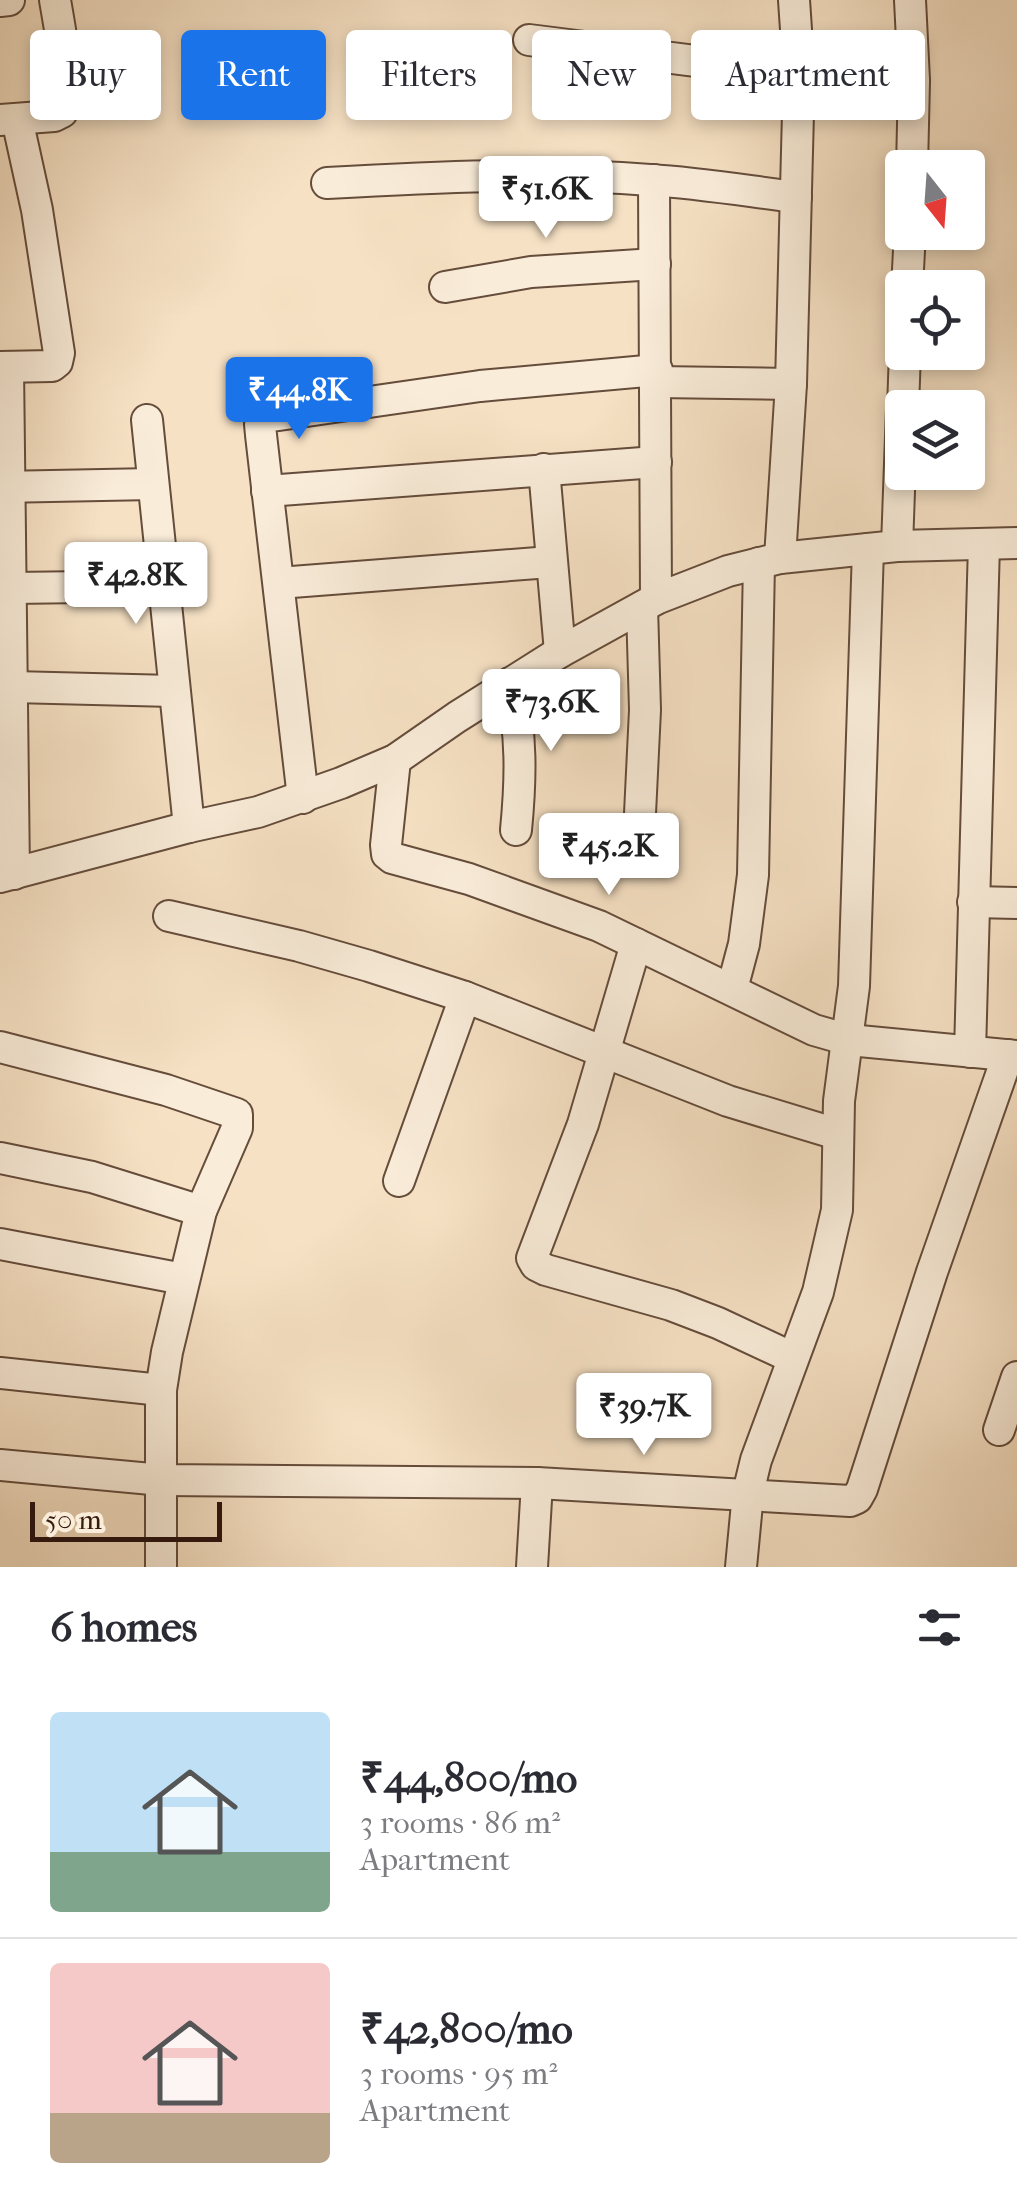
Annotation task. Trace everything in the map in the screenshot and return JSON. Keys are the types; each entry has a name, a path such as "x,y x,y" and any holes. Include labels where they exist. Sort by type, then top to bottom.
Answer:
{"street":[{"path":"0,1 8,0"},
{"path":"55,0 60,31 62,112 9,120 37,210 59,353 58,362 52,366 4,367 14,687 7,875 258,812 395,760 560,652 649,603 728,571 770,561 883,548 1017,543"},
{"path":"794,0 796,30"},
{"path":"910,0 912,150"},
{"path":"530,40 691,60"},
{"path":"732,989 744,944 752,876 770,561 791,384 798,120"},
{"path":"327,183 454,176 654,180 796,197"},
{"path":"638,855 656,462 654,180"},
{"path":"444,287 531,272 655,264"},
{"path":"303,798 260,435 265,417 480,386 657,376 791,384"},
{"path":"147,420 189,827"},
{"path":"267,490 656,462"},
{"path":"544,469 560,652"},
{"path":"5,487 153,484"},
{"path":"741,1567 748,1493 756,1460 831,1245 837,1210 838,1101 849,1040 883,548 891,490"},
{"path":"970,1052 984,544"},
{"path":"279,583 550,562"},
{"path":"12,588 162,586"},
{"path":"510,683 521,751 516,830"},
{"path":"14,687 173,692"},
{"path":"0,1466 162,1480 537,1483 850,1501 857,1498 932,1272 1012,1055 849,1040 814,1030 599,926 469,879 392,858 386,845 395,760"},
{"path":"973,902 1017,902"},
{"path":"169,916 299,946 466,997 728,1102 837,1134"},
{"path":"636,944 583,1124 532,1258 536,1265 718,1322 793,1358"},
{"path":"399,1182 466,997"},
{"path":"0,1048 166,1090 237,1114 237,1128 201,1211 160,1390 161,1567"},
{"path":"0,1158 92,1178 201,1211"},
{"path":"0,1244 184,1279"},
{"path":"0,1373 160,1390"},
{"path":"999,1430 1017,1378"},
{"path":"532,1567 537,1483"}]}
